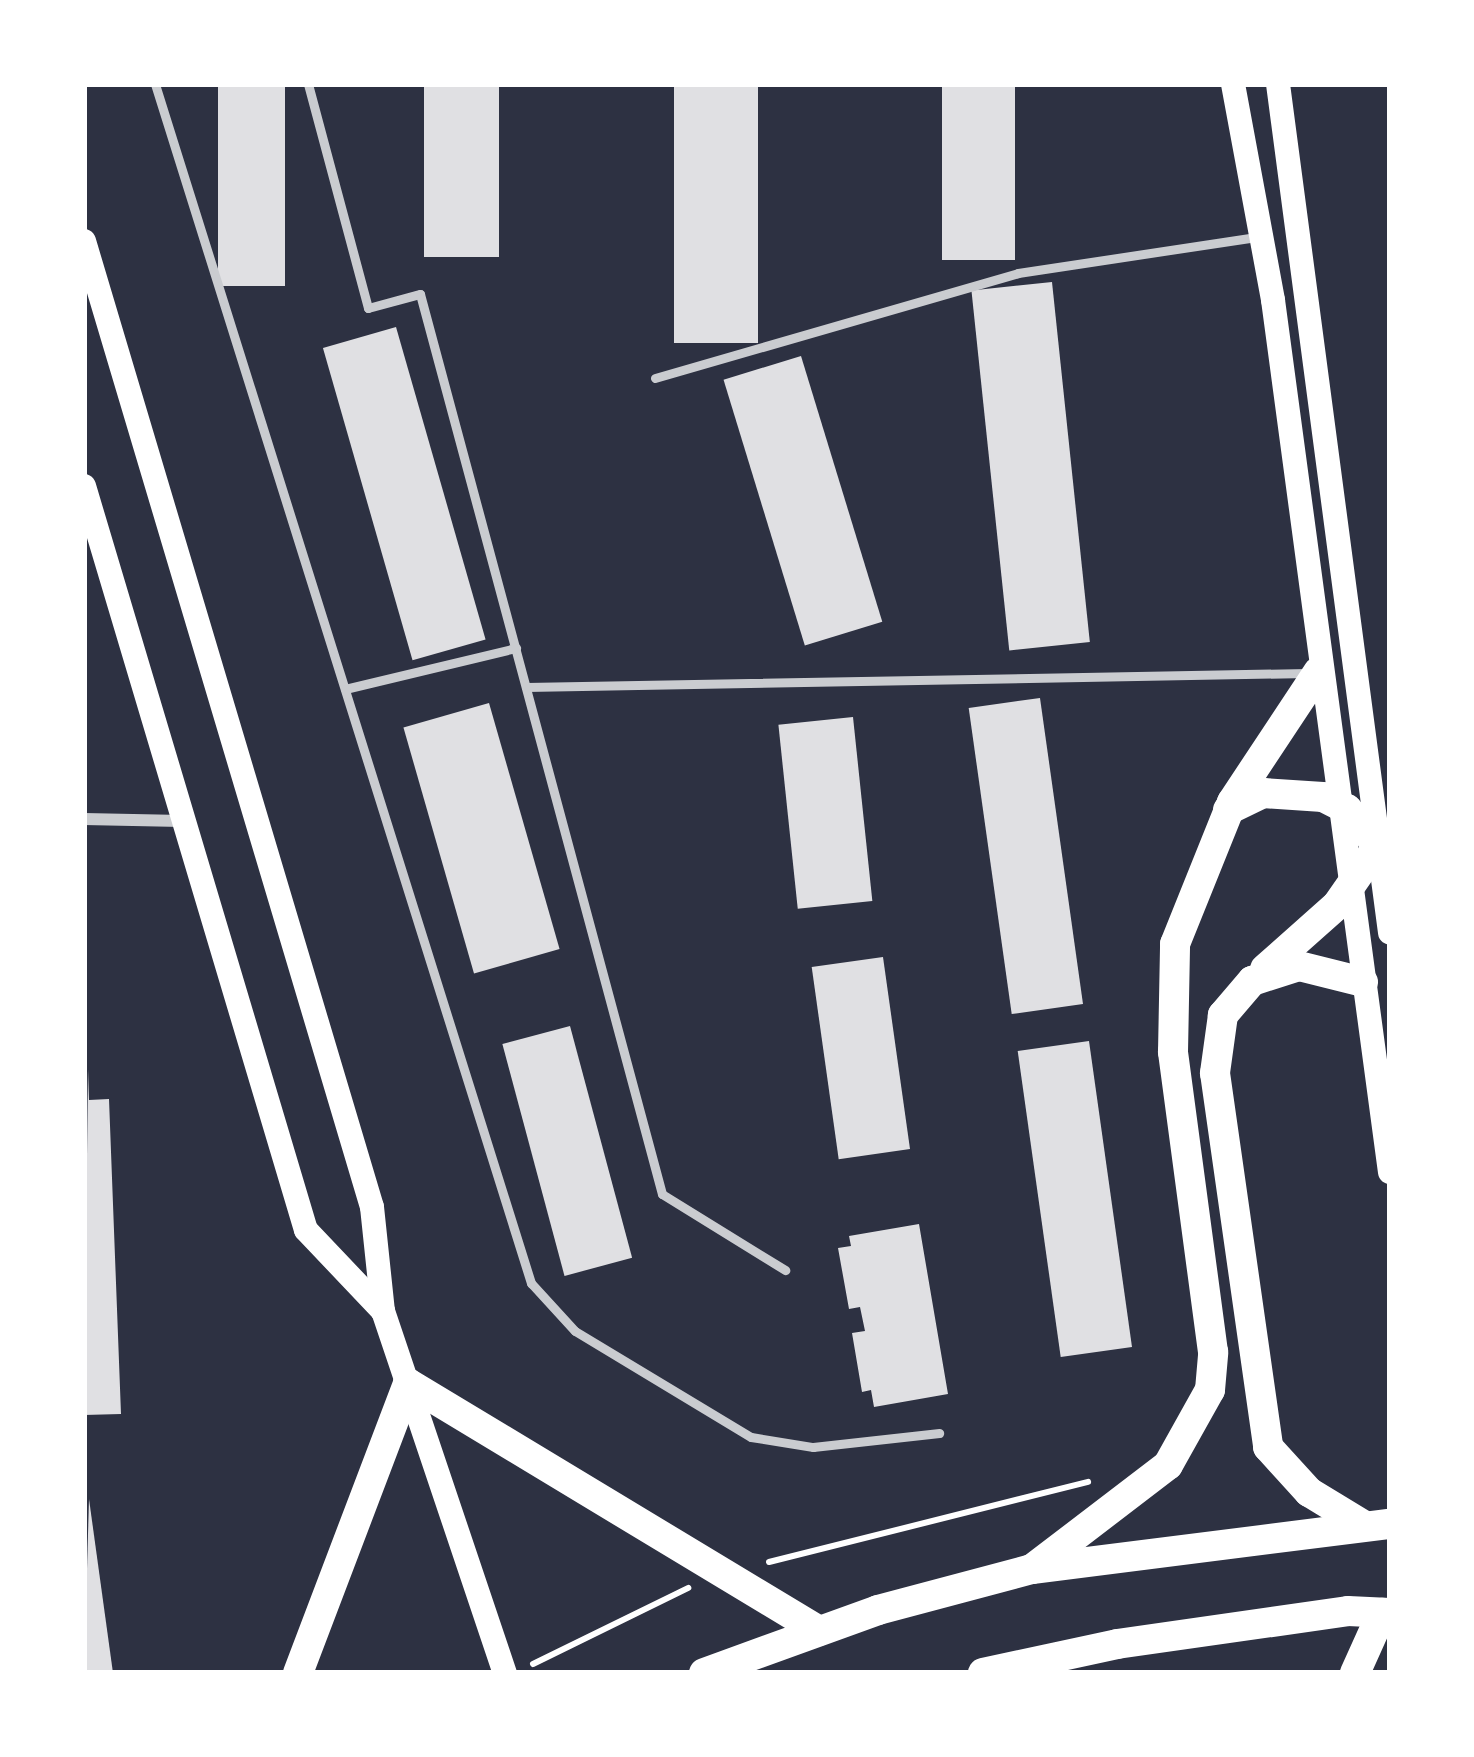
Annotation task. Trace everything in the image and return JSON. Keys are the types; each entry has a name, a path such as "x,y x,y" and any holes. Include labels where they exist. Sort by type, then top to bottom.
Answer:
{"main road":[{"path":"1233,84 1262,236 1318,673 1390,1172"},
{"path":"1278,84 1390,932"},
{"path":"84,241 372,1207 383,1311 505,1673"},
{"path":"84,486 306,1230 383,1311"},
{"path":"1032,1569 1168,1465 1210,1390 1213,1352 1170,993 1185,904 1228,810 1318,673"},
{"path":"1228,810 1281,791 1337,804 1378,846"},
{"path":"1377,1525 1280,1465 1261,1418 1215,1072 1223,1015 1349,889 1378,846"},
{"path":"1252,981 1299,966 1363,982"},
{"path":"408,1383 819,1630"},
{"path":"298,1673 408,1383"},
{"path":"704,1673 819,1630 1032,1569 1377,1525"},
{"path":"983,1673 1118,1644 1386,1613"},
{"path":"1355,1673 1386,1613"}],"street":[{"path":"84,819 182,821"}],"lane":[{"path":"154,84 532,1283 575,1331 751,1437 813,1447 938,1432"},
{"path":"308,84 368,308 420,294 662,1194 785,1270"},
{"path":"656,378 1018,273 1262,236"},
{"path":"345,688 515,648"},
{"path":"526,687 1318,673"}],"path":[{"path":"516,1673 638,1608 724,1574 1095,1480"}],"building":[{"path":"218,84 285,84 285,286 218,286"},
{"path":"424,84 499,84 499,257 424,257"},
{"path":"674,84 758,84 758,343 674,343"},
{"path":"942,84 1015,84 1015,260 942,260"},
{"path":"1052,282 1090,642 1009,650 971,290"},
{"path":"396,327 486,639 413,660 323,348"},
{"path":"801,356 882,622 805,646 724,380"},
{"path":"1040,698 1083,1004 1012,1014 969,708"},
{"path":"489,703 560,949 474,974 403,728"},
{"path":"853,717 872,901 798,909 778,725"},
{"path":"883,957 910,1149 839,1159 812,967"},
{"path":"570,1026 632,1258 565,1276 502,1044"},
{"path":"1089,1041 1132,1347 1061,1357 1018,1051"},
{"path":"88,1069 89,1100 109,1099 121,1414 84,1415"},
{"path":"919,1224 948,1394 874,1407 871,1390 862,1392 852,1333 865,1331 860,1307 849,1309 838,1248 851,1246 849,1236"},
{"path":"89,1499 113,1673 84,1673"}]}
